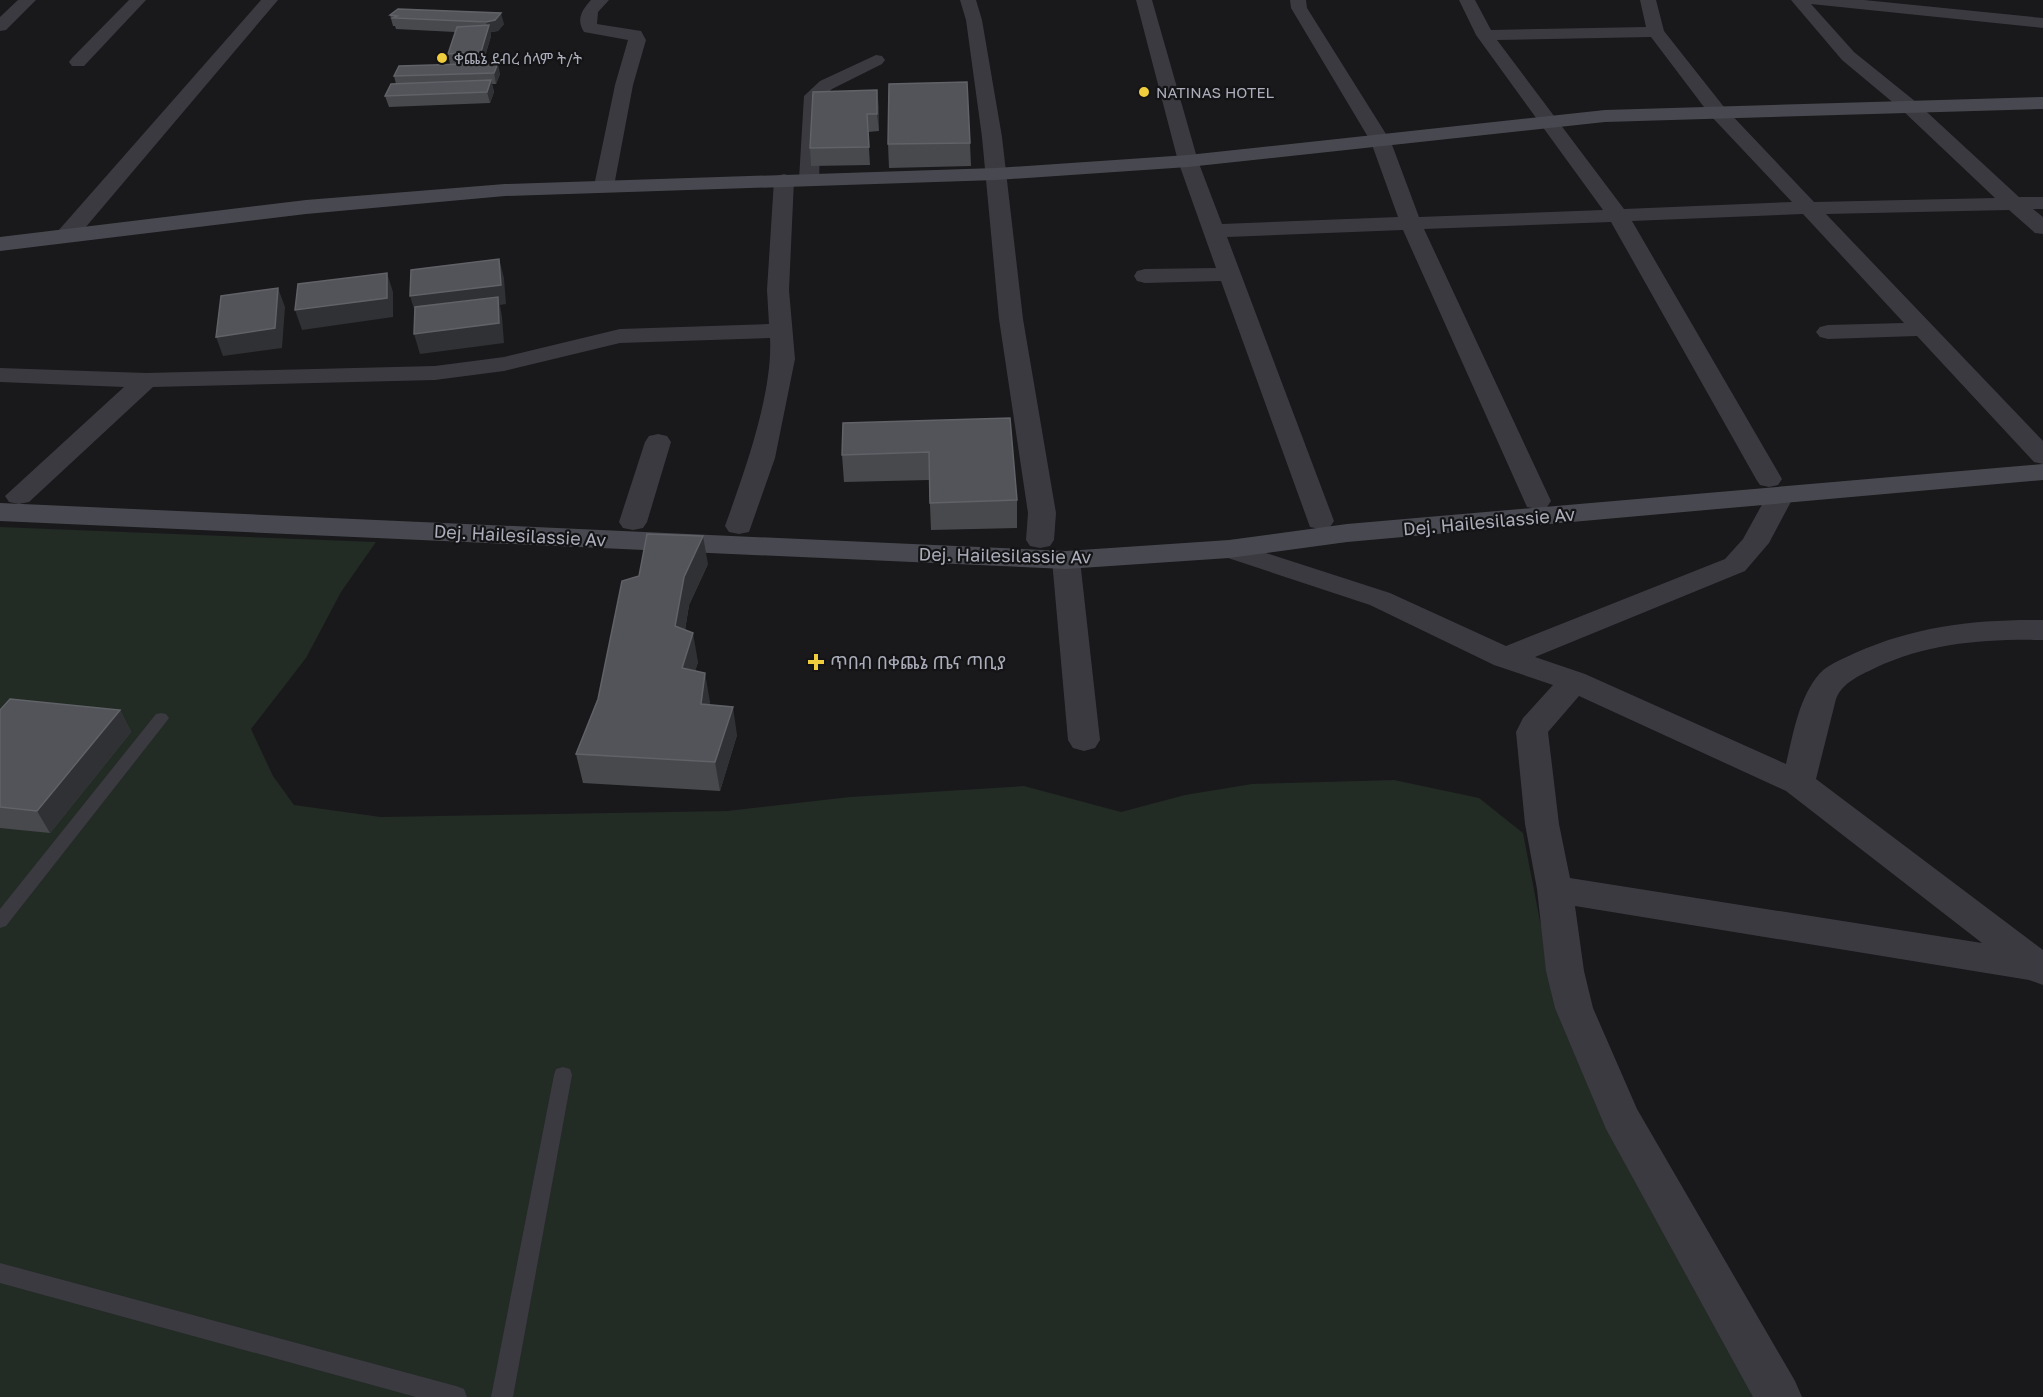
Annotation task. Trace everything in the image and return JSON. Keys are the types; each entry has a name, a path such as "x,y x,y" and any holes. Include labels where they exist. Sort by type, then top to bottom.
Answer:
{"main road":[{"path":"0,244 306,207 505,190 996,174 1188,161 1381,142 1605,116 2043,103"},
{"path":"6,501 633,522 1040,540 1112,538 1537,501 1774,488 2043,458"},
{"name":"Dej. Hailesilassie Av","path":"6,501 1066,560 1229,549 1347,533 1774,488 2043,472"}],"street":[{"path":"0,26 28,0"},
{"path":"78,62 138,0"},
{"path":"66,236 126,162 185,101 270,0"},
{"path":"601,0 594,5 587,24 590,28 629,33 635,35 637,40 624,85 604,186"},
{"path":"969,0 974,20 996,174 1021,394 1042,513 1040,540"},
{"path":"1144,0 1177,113 1188,161 1320,520"},
{"path":"1298,0 1299,8 1381,142 1411,224 1537,501"},
{"path":"1467,0 1485,35 1618,217 1774,488 1755,543 1735,565 1505,658"},
{"path":"1648,0 1656,32 1717,111 2043,458"},
{"path":"1799,0 1848,56 1909,106 2043,228"},
{"path":"1815,0 1965,7 2043,24"},
{"path":"1485,35 1656,32"},
{"path":"809,179 813,96 826,85 876,60"},
{"path":"739,526 762,458 783,359 778,290 784,180"},
{"path":"1214,231 1806,208 2043,203"},
{"path":"1145,276 1230,274"},
{"path":"1828,332 1924,329"},
{"path":"0,375 146,380 435,373 504,364 620,336 652,333 781,331"},
{"path":"6,501 146,380"},
{"path":"633,522 658,442"},
{"path":"1229,549 1380,599 1505,658 1574,681 1797,783 2041,968"},
{"path":"1066,560 1084,740"},
{"path":"1797,783 1824,691 1834,677 1889,649 1924,637 1985,628 2043,630"},
{"path":"1574,681 1534,726 1532,732 1542,824 1555,889 1565,971 1574,1008 1620,1117 1779,1397"},
{"path":"1555,889 2041,968"}],"lane":[{"path":"0,921 161,718"},
{"path":"502,1397 563,1076"},
{"path":"0,1273 456,1397"}],"shaded area":[{"path":"0,527 376,542 341,592 306,658 251,729 273,776 294,805 381,817 727,811 850,797 1024,786 1121,812 1185,795 1252,784 1394,780 1479,798 1523,833 1540,921 1583,1069 1766,1397 0,1397"}],"building":[{"path":"398,9 501,13 495,20 486,22 393,18 397,16 390,15"},
{"path":"489,25 481,52 448,54 457,27"},
{"path":"498,63 494,73 394,76 399,66"},
{"path":"491,80 487,92 385,96 391,84"},
{"path":"967,82 970,143 888,144 889,84"},
{"path":"877,90 877,114 867,114 869,147 810,148 813,92"},
{"path":"499,259 501,285 410,296 411,270"},
{"path":"387,273 387,298 295,310 298,284"},
{"path":"278,288 275,328 216,337 221,296"},
{"path":"498,297 499,323 414,334 415,307"},
{"path":"1010,418 1017,500 930,503 929,452 842,455 843,423"},
{"path":"647,534 703,536 684,577 675,626 693,633 682,668 705,673 701,704 733,707 715,762 576,754 598,699 622,581 639,576"},
{"path":"10,699 120,710 37,811 0,807 0,710"}],"place":[{"name":"ቀጨኔ ደብረ ሰላም ት/ት","path":"442,58"},
{"name":"NATINAS HOTEL","path":"1144,92"},
{"name":"ጥበብ በቀጨኔ ጤና ጣቢያ","path":"816,662"}]}
